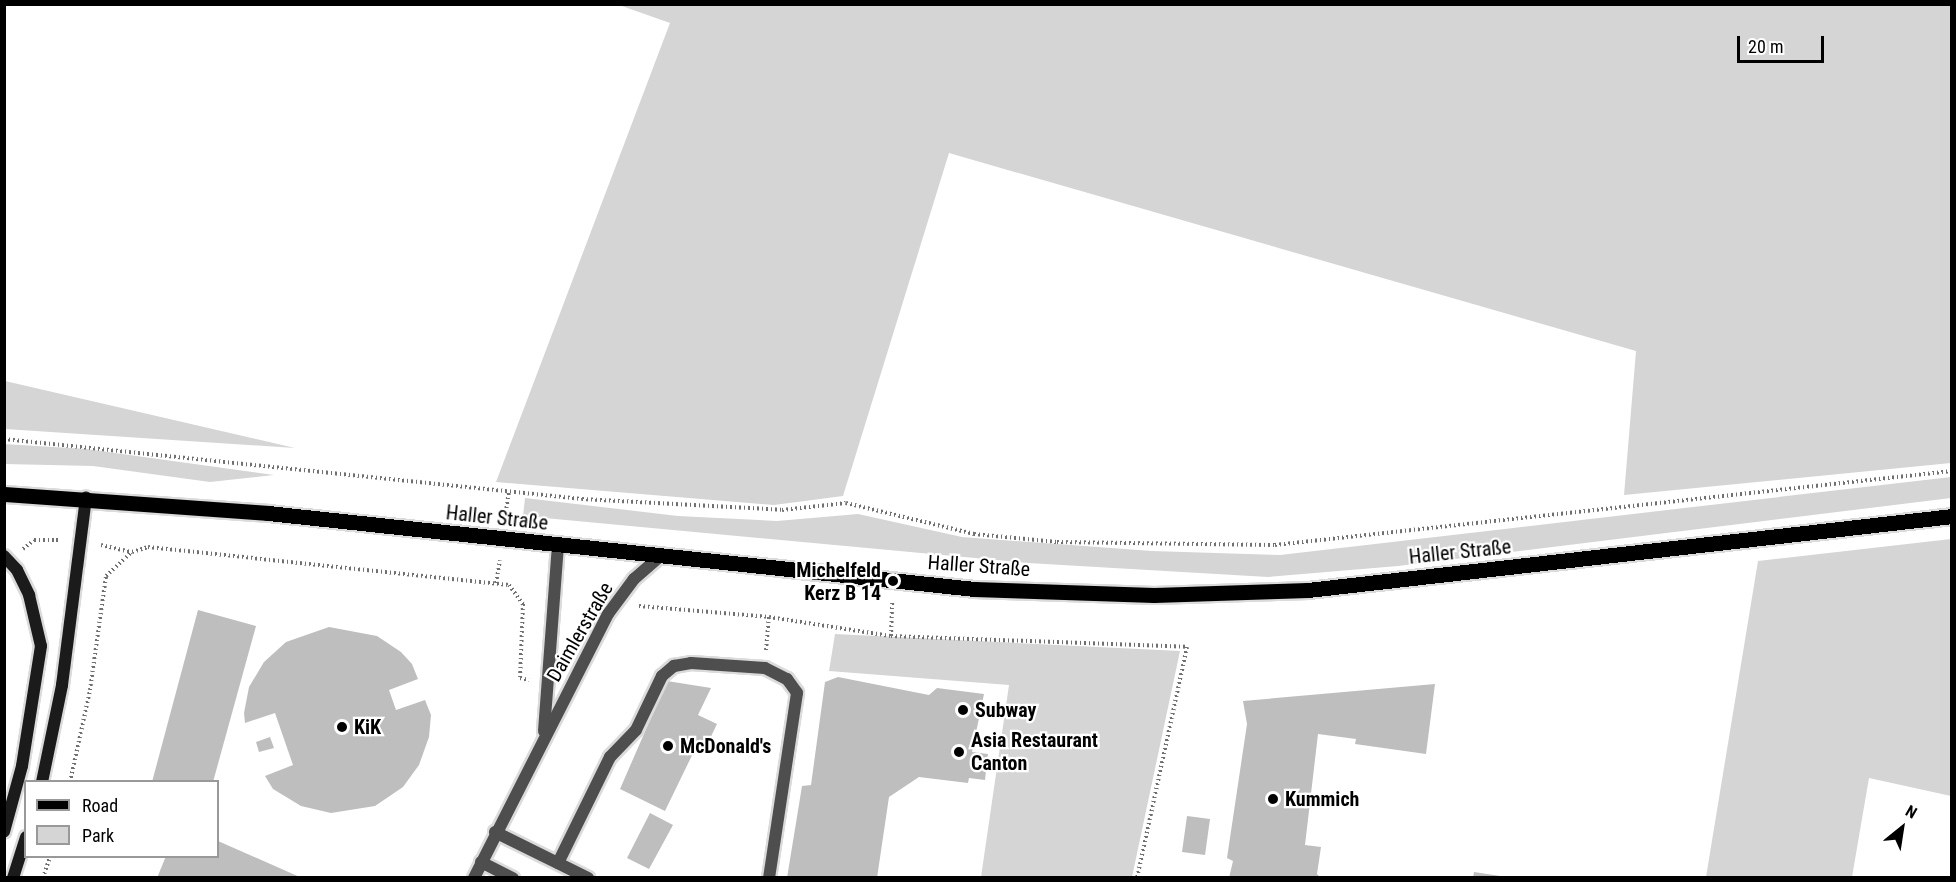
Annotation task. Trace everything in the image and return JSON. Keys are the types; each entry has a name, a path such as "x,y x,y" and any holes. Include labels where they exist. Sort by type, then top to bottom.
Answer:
{"main road":[{"name":"Haller Straße","path":"4,494 86,498 268,513 974,589 1154,595 1308,590 1952,516"},
{"path":"42,780 62,685 86,498"},
{"path":"4,832 22,766 41,646 33,605 7,558"},
{"path":"13,878 24,843"}],"street":[{"name":"Daimlerstraße","path":"544,735 558,546"},
{"name":"Daimlerstraße","path":"474,878 544,735 608,614 634,579 660,556"},
{"path":"558,862 610,758 636,730 662,676 674,666 691,663 765,668 787,679 797,693 769,878"},
{"path":"495,832 588,878"},
{"path":"481,862 513,878"}],"path":[{"path":"4,439 593,500 782,510 846,503 974,534 1057,542 1275,544 1952,471"},
{"path":"7,558 34,540 81,540 132,552"},
{"path":"70,780 90,690 106,576 132,552 148,547 509,585 523,604 520,678"},
{"path":"891,636 893,581"},
{"path":"631,605 769,618 891,636 1186,647 1137,878"},
{"path":"43,878 49,858"}],"green space":[{"path":"619,5 1951,5 1951,463 1624,495 1636,351 949,153 843,496 774,505 496,482 670,23"},
{"path":"5,381 295,448 5,429"},
{"path":"4,444 86,449 274,475 210,482 93,466 5,464"},
{"path":"1951,477 1951,498 1398,566 1268,577 1028,563 523,516 525,498 678,516 777,521 858,514 962,537 1152,551 1280,555"},
{"path":"1951,539 1951,796 1869,778 1852,877 1706,877 1758,561"},
{"path":"835,634 1180,651 1132,877 981,877 1009,685 829,671"}],"building":[{"path":"198,610 256,626 214,780 153,780"},
{"path":"329,627 377,636 401,652 412,664 418,679 389,690 396,710 425,700 431,715 429,737 419,765 403,787 375,806 331,813 301,806 273,789 265,776 293,765 275,713 245,723 244,713 249,687 264,662 286,642"},
{"path":"838,677 929,695 937,688 984,694 972,752 988,754 985,780 969,778 968,783 919,777 889,797 877,878 787,878 802,786 811,785 825,682"},
{"name":"McDonald's","path":"667,681 711,688 698,715 717,724 705,749 697,745 665,811 620,789"},
{"name":"Kummich","path":"1435,684 1426,754 1355,744 1356,739 1318,734 1305,845 1321,847 1317,874 1321,878 1229,878 1233,861 1227,858 1247,724 1243,701"},
{"path":"270,737 274,748 259,752 256,742"},
{"path":"650,813 673,825 649,869 627,858"},
{"path":"1187,816 1210,819 1205,855 1182,852"},
{"path":"219,841 302,878 157,878 165,858 219,858"},
{"path":"1474,872 1500,876 1500,878 1473,878"}],"place":[{"name":"Michelfeld Kerz B 14","path":"893,581"},
{"name":"Subway","path":"963,710"},
{"name":"KiK","path":"342,727"},
{"name":"McDonald's","path":"668,746"},
{"name":"Asia Restaurant Canton","path":"959,752"},
{"name":"Kummich","path":"1273,799"}]}
